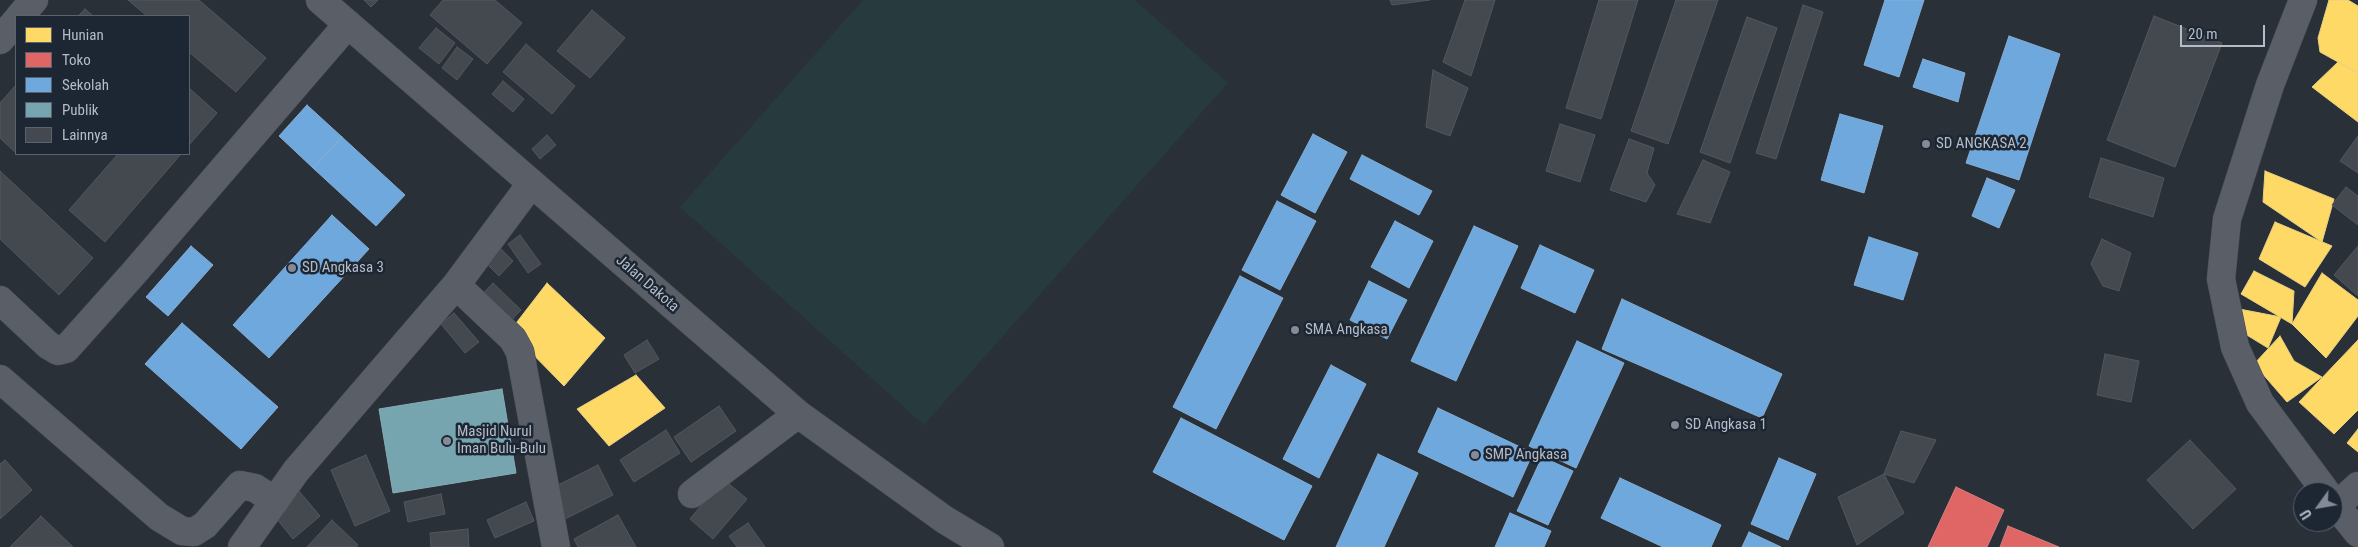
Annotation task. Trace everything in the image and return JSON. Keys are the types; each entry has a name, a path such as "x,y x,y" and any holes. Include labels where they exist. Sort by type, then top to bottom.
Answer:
{"street":[{"path":"21,15 34,0"},
{"name":"Jalan Dakota","path":"320,0 798,414 945,520 990,547"},
{"path":"2303,0 2270,85 2228,219 2221,278 2235,347 2260,403 2319,482"},
{"path":"0,40 15,22"},
{"path":"0,300 48,344 58,350 66,348 133,274 348,24"},
{"path":"242,547 296,470 456,285 531,184"},
{"path":"456,285 513,339 520,352 556,547"},
{"path":"0,378 158,517 182,531 194,532 205,524 240,485 255,488 274,501"},
{"path":"692,494 798,414"},
{"path":"2343,494 2358,486"},
{"path":"2343,514 2358,533"}],"green space":[{"path":"863,0 1135,0 1228,83 924,425 680,207"}],"building: Hunian":[{"path":"2329,0 2348,0 2358,6 2358,73 2320,52 2318,38"},
{"path":"2338,62 2358,73 2358,122 2312,87"},
{"path":"2265,171 2334,199 2322,242 2263,202"},
{"path":"2275,222 2332,246 2305,287 2259,259"},
{"path":"2254,271 2294,291 2292,324 2241,294"},
{"path":"2322,273 2358,300 2358,316 2326,358 2292,324"},
{"path":"547,283 605,338 564,386 510,331"},
{"path":"2234,308 2281,317 2268,348 2232,326"},
{"path":"2280,336 2294,361 2322,377 2287,402 2254,364"},
{"path":"2358,340 2358,410 2334,434 2299,402"},
{"path":"636,375 665,408 609,446 577,409"},
{"path":"2358,429 2358,452 2347,443"}],"building: Toko":[{"path":"1956,487 2004,510 1987,547 1928,547"},
{"path":"2008,526 2059,547 2000,547"}],"building: Sekolah":[{"path":"1885,0 1924,0 1899,77 1864,65"},
{"path":"2009,36 2060,54 2019,180 1966,163"},
{"path":"1923,59 1965,73 1958,102 1913,87"},
{"path":"307,105 342,137 313,168 279,136"},
{"path":"1840,114 1883,126 1864,193 1821,180"},
{"path":"1313,134 1347,152 1315,213 1281,195"},
{"path":"342,137 405,195 376,226 313,168"},
{"path":"1362,155 1432,191 1419,215 1350,179"},
{"path":"1987,178 2015,190 1999,228 1972,216"},
{"path":"1277,201 1316,221 1280,290 1242,270"},
{"path":"332,215 369,249 269,358 233,325"},
{"path":"1395,221 1433,241 1409,288 1371,267"},
{"path":"1474,226 1518,246 1456,381 1411,361"},
{"path":"1869,237 1918,253 1903,300 1854,285"},
{"path":"1540,245 1594,270 1575,313 1521,288"},
{"path":"191,246 213,265 168,316 146,297"},
{"path":"1240,276 1283,298 1216,429 1173,407"},
{"path":"1369,281 1407,300 1387,339 1350,320"},
{"path":"1622,299 1782,374 1762,418 1602,349"},
{"path":"182,323 278,407 241,449 145,364"},
{"path":"1577,341 1624,363 1576,468 1529,446"},
{"path":"1331,365 1366,384 1319,478 1283,459"},
{"path":"1438,408 1533,453 1513,497 1418,452"},
{"path":"1181,418 1312,486 1284,540 1153,472"},
{"path":"1378,454 1418,473 1384,547 1336,547"},
{"path":"1542,457 1573,471 1548,525 1517,511"},
{"path":"1779,458 1816,474 1788,540 1751,524"},
{"path":"1620,478 1721,525 1711,547 1663,547 1601,518"},
{"path":"1510,513 1551,531 1544,547 1495,547"},
{"path":"1749,532 1781,547 1742,547"}],"building: Publik":[{"name":"Masjid Nurul Iman Bulu-Bulu","path":"502,389 516,473 393,493 379,409"}],"building: Lainnya":[{"path":"128,0 199,0 266,58 236,92 190,53 190,15 146,15"},
{"path":"364,0 378,0 371,7"},
{"path":"443,0 495,0 522,23 487,64 430,15"},
{"path":"1390,0 1430,0 1392,5"},
{"path":"1465,0 1495,0 1471,76 1443,62"},
{"path":"1599,0 1638,0 1601,119 1566,108"},
{"path":"1676,0 1718,0 1668,144 1631,131"},
{"path":"1803,5 1823,12 1776,159 1756,153"},
{"path":"85,9 92,15 79,15"},
{"path":"592,10 625,38 590,78 557,51"},
{"path":"2154,16 2222,43 2175,167 2107,140"},
{"path":"1747,17 1777,28 1730,163 1700,152"},
{"path":"436,28 455,43 439,64 419,48"},
{"path":"526,44 575,86 552,114 503,72"},
{"path":"457,47 473,59 457,80 442,68"},
{"path":"1433,70 1468,88 1450,136 1426,127"},
{"path":"503,81 524,99 513,112 492,94"},
{"path":"15,86 15,152 0,138 0,103"},
{"path":"190,89 217,113 190,144"},
{"path":"1560,124 1595,135 1580,182 1546,171"},
{"path":"547,135 556,145 540,159 532,149"},
{"path":"2358,136 2358,173 2340,161"},
{"path":"1629,139 1654,148 1647,173 1655,185 1646,202 1610,190"},
{"path":"117,155 180,155 105,242 69,210"},
{"path":"2101,158 2164,178 2153,217 2089,197"},
{"path":"1703,160 1730,172 1710,223 1677,214"},
{"path":"0,171 93,258 59,295 0,239"},
{"path":"2346,187 2358,196 2358,225 2332,205"},
{"path":"520,235 541,264 528,273 508,244"},
{"path":"2102,239 2131,253 2119,291 2103,286 2091,264"},
{"path":"2358,246 2358,296 2334,275"},
{"path":"500,248 513,261 499,276 486,263"},
{"path":"493,283 521,310 505,327 477,300"},
{"path":"454,313 479,342 465,353 441,324"},
{"path":"647,340 659,359 635,373 624,355"},
{"path":"2105,354 2139,361 2131,402 2097,395"},
{"path":"719,406 736,431 691,462 674,437"},
{"path":"666,430 680,453 634,482 620,460"},
{"path":"1901,431 1936,440 1914,483 1884,474"},
{"path":"2190,440 2236,489 2193,529 2147,480"},
{"path":"366,455 390,511 355,526 331,470"},
{"path":"5,460 32,490 0,519 0,464"},
{"path":"598,465 613,495 563,520 548,490"},
{"path":"1884,474 1904,513 1857,545 1838,497"},
{"path":"723,479 747,499 713,539 690,519"},
{"path":"299,491 320,516 293,539 272,513"},
{"path":"441,494 445,514 408,522 404,502"},
{"path":"526,502 534,521 495,538 487,520"},
{"path":"618,515 636,547 578,547 574,539"},
{"path":"41,516 73,547 10,547"},
{"path":"332,520 358,545 356,547 307,547"},
{"path":"748,523 765,547 737,547 729,536"},
{"path":"468,529 469,547 431,547 430,533"}],"place":[{"name":"SD ANGKASA 2","path":"1926,144"},
{"name":"SD Angkasa 3","path":"292,268"},
{"name":"SMA Angkasa","path":"1295,330"},
{"name":"SD Angkasa 1","path":"1675,425"},
{"name":"Masjid Nurul Iman Bulu-Bulu","path":"447,441"},
{"name":"SMP Angkasa","path":"1475,455"}]}
